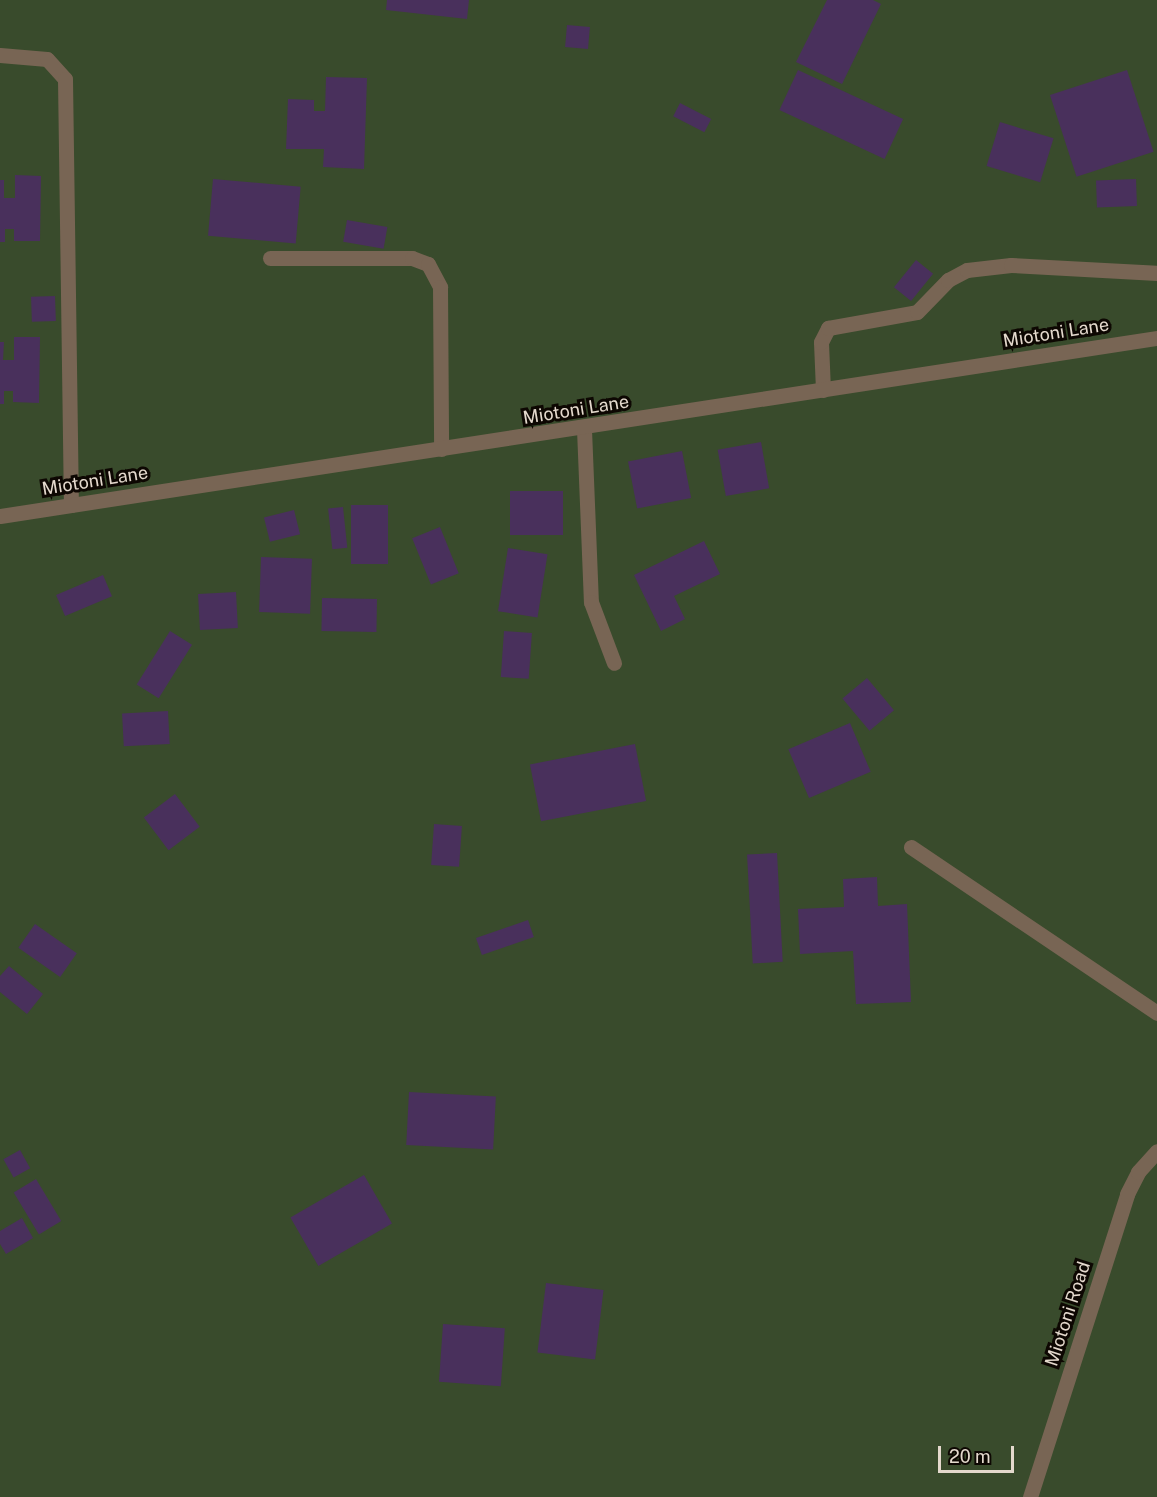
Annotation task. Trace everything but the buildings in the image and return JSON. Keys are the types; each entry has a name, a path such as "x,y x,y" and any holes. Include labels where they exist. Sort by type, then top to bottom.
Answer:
{"street":[{"path":"0,55 47,59 65,79 71,505"},
{"path":"270,258 412,258 428,264 440,287 441,449"},
{"path":"823,390 821,342 828,328 917,312 948,280 968,270 1011,265 1157,273"},
{"name":"Miotoni Lane","path":"0,516 584,429 1157,338"},
{"path":"584,429 591,602 614,663"},
{"path":"911,847 1157,1013"},
{"name":"Miotoni Road","path":"1030,1497 1126,1194 1138,1172 1157,1151"}],"green space":[{"path":"0,0 1157,0 1157,1497 0,1497"}]}
